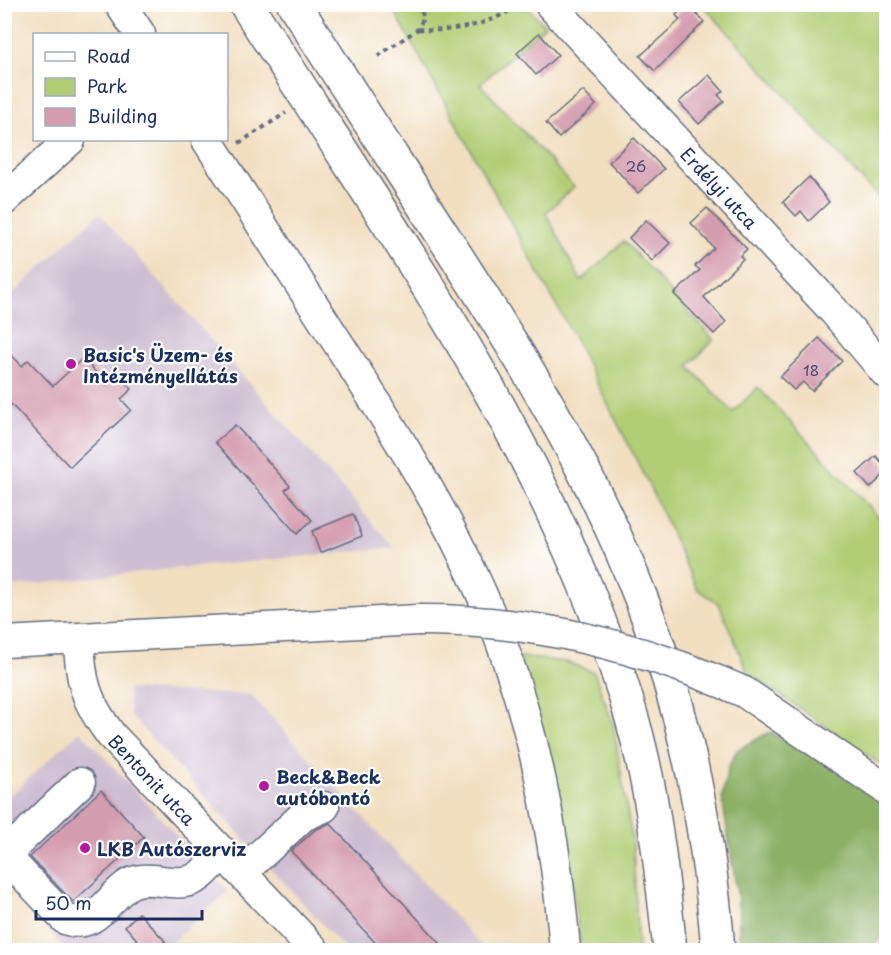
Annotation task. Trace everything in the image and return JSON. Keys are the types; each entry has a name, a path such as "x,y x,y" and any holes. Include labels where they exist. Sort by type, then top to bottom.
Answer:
{"highway":[{"path":"246,4 464,344 516,434 558,519 587,586 633,723 655,822 670,951"},
{"path":"294,4 502,325 555,416 620,548 643,601 680,717 709,865 718,951"}],"street":[{"path":"120,4 139,33"},
{"name":"Erdélyi utca","path":"550,4 834,311 886,373"},
{"path":"4,200 69,141"},
{"path":"218,144 432,495 467,564 505,652 540,775 560,886 565,951"},
{"path":"4,642 418,620 471,620 569,633 674,662 744,692 886,789"},
{"name":"Bentonit utca","path":"79,639 83,687 96,715 111,735 233,862 314,951"},
{"path":"80,783 13,847 10,856 12,863 65,919 74,922 94,918 131,883 141,880 184,883 195,880 233,862 303,816 324,807"}],"path":[{"path":"378,56 418,29 424,17 417,4"},
{"path":"418,29 439,32 474,24 512,10 520,4"},
{"path":"228,139 286,113"}],"shaded area":[{"path":"99,213 395,548 139,572 5,588 5,301"},
{"name":"Beck&Beck autóbontó","path":"128,689 251,695 485,950 346,950 130,715"},
{"path":"80,731 228,891 163,950 67,950 5,883 5,800"}],"green space":[{"path":"391,5 525,5 545,26 480,84 574,187 546,213 581,281 624,241 714,340 688,366 733,412 758,387 886,525 886,768 748,673 719,604 697,589 649,485 570,330"},
{"path":"703,5 886,5 886,206"},
{"path":"519,657 567,662 594,672 613,724 633,846 638,950 581,950 566,829"},
{"path":"770,732 823,762 886,805 886,934 868,950 740,950 738,899 722,797 728,768 737,750"}],"building":[{"path":"687,4 704,22 655,71 640,56 680,20 676,15"},
{"path":"539,33 558,55 536,75 517,53"},
{"path":"709,75 723,91 718,95 724,101 699,124 679,102"},
{"path":"583,91 596,105 559,138 546,123"},
{"path":"634,138 664,169 638,193 609,162"},
{"path":"809,177 829,202 809,221 801,211 796,216 783,202"},
{"path":"707,208 747,249 740,256 743,259 704,297 726,322 714,334 674,294 700,270 695,266 714,248 691,223"},
{"path":"646,220 670,243 652,261 629,238"},
{"path":"819,338 842,361 812,391 803,382 794,390 780,377"},
{"path":"4,347 22,366 28,360 53,386 83,358 107,385 118,375 132,389 121,399 131,410 70,467 4,397"},
{"path":"235,425 290,486 285,490 312,520 297,534 215,442"},
{"path":"876,456 886,467 886,473 870,488 857,473"},
{"path":"353,514 362,536 320,553 312,531"},
{"name":"LKB Autószerviz","path":"101,790 144,837 73,902 30,857"},
{"path":"330,823 440,943 431,951 383,951 291,851 315,830"},
{"path":"139,913 165,941 155,951 147,951 125,926"}],"place":[{"name":"Basic's Üzem- és Intézményellátás","path":"71,364"},
{"name":"Beck&Beck autóbontó","path":"264,786"},
{"name":"LKB Autószerviz","path":"85,848"}]}
